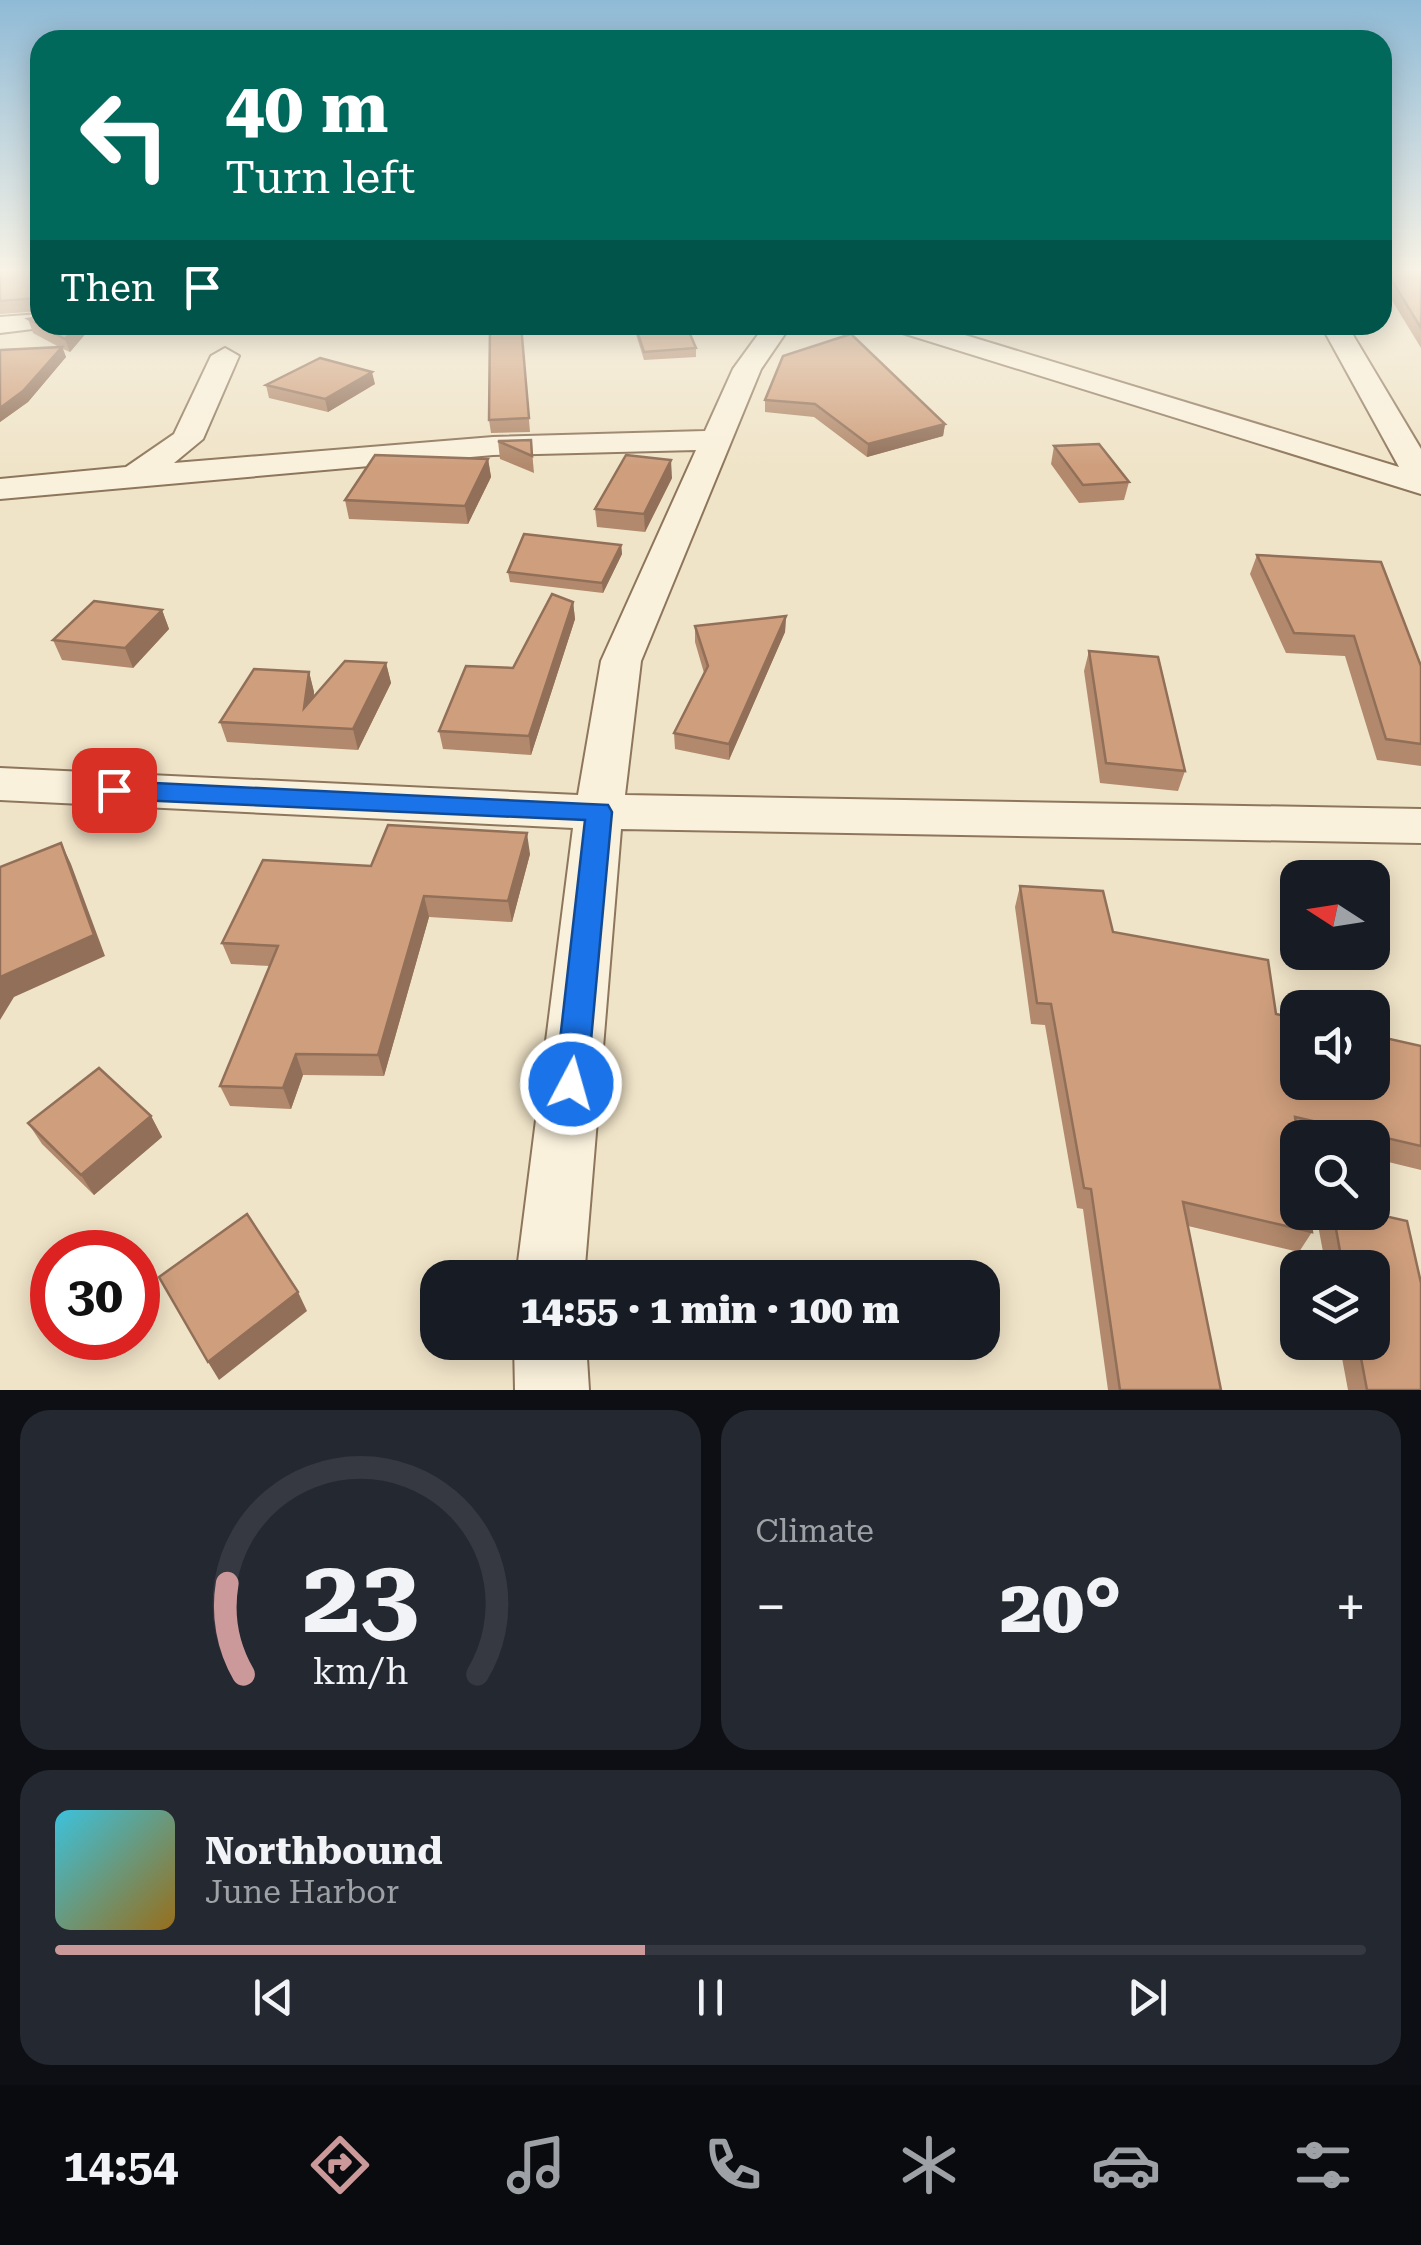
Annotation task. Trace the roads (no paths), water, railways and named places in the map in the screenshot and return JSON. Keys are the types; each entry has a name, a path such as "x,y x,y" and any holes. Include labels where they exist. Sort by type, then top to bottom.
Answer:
{"street":[{"path":"552,1260 599,812 620,661 747,369 770,336"},
{"path":"942,336 1421,481"},
{"path":"1340,336 1421,481"},
{"path":"135,476 187,439 225,356"},
{"path":"0,489 492,446 716,440"},
{"path":"0,784 599,812 1421,826"},
{"path":"551,1360 552,1390"}]}
